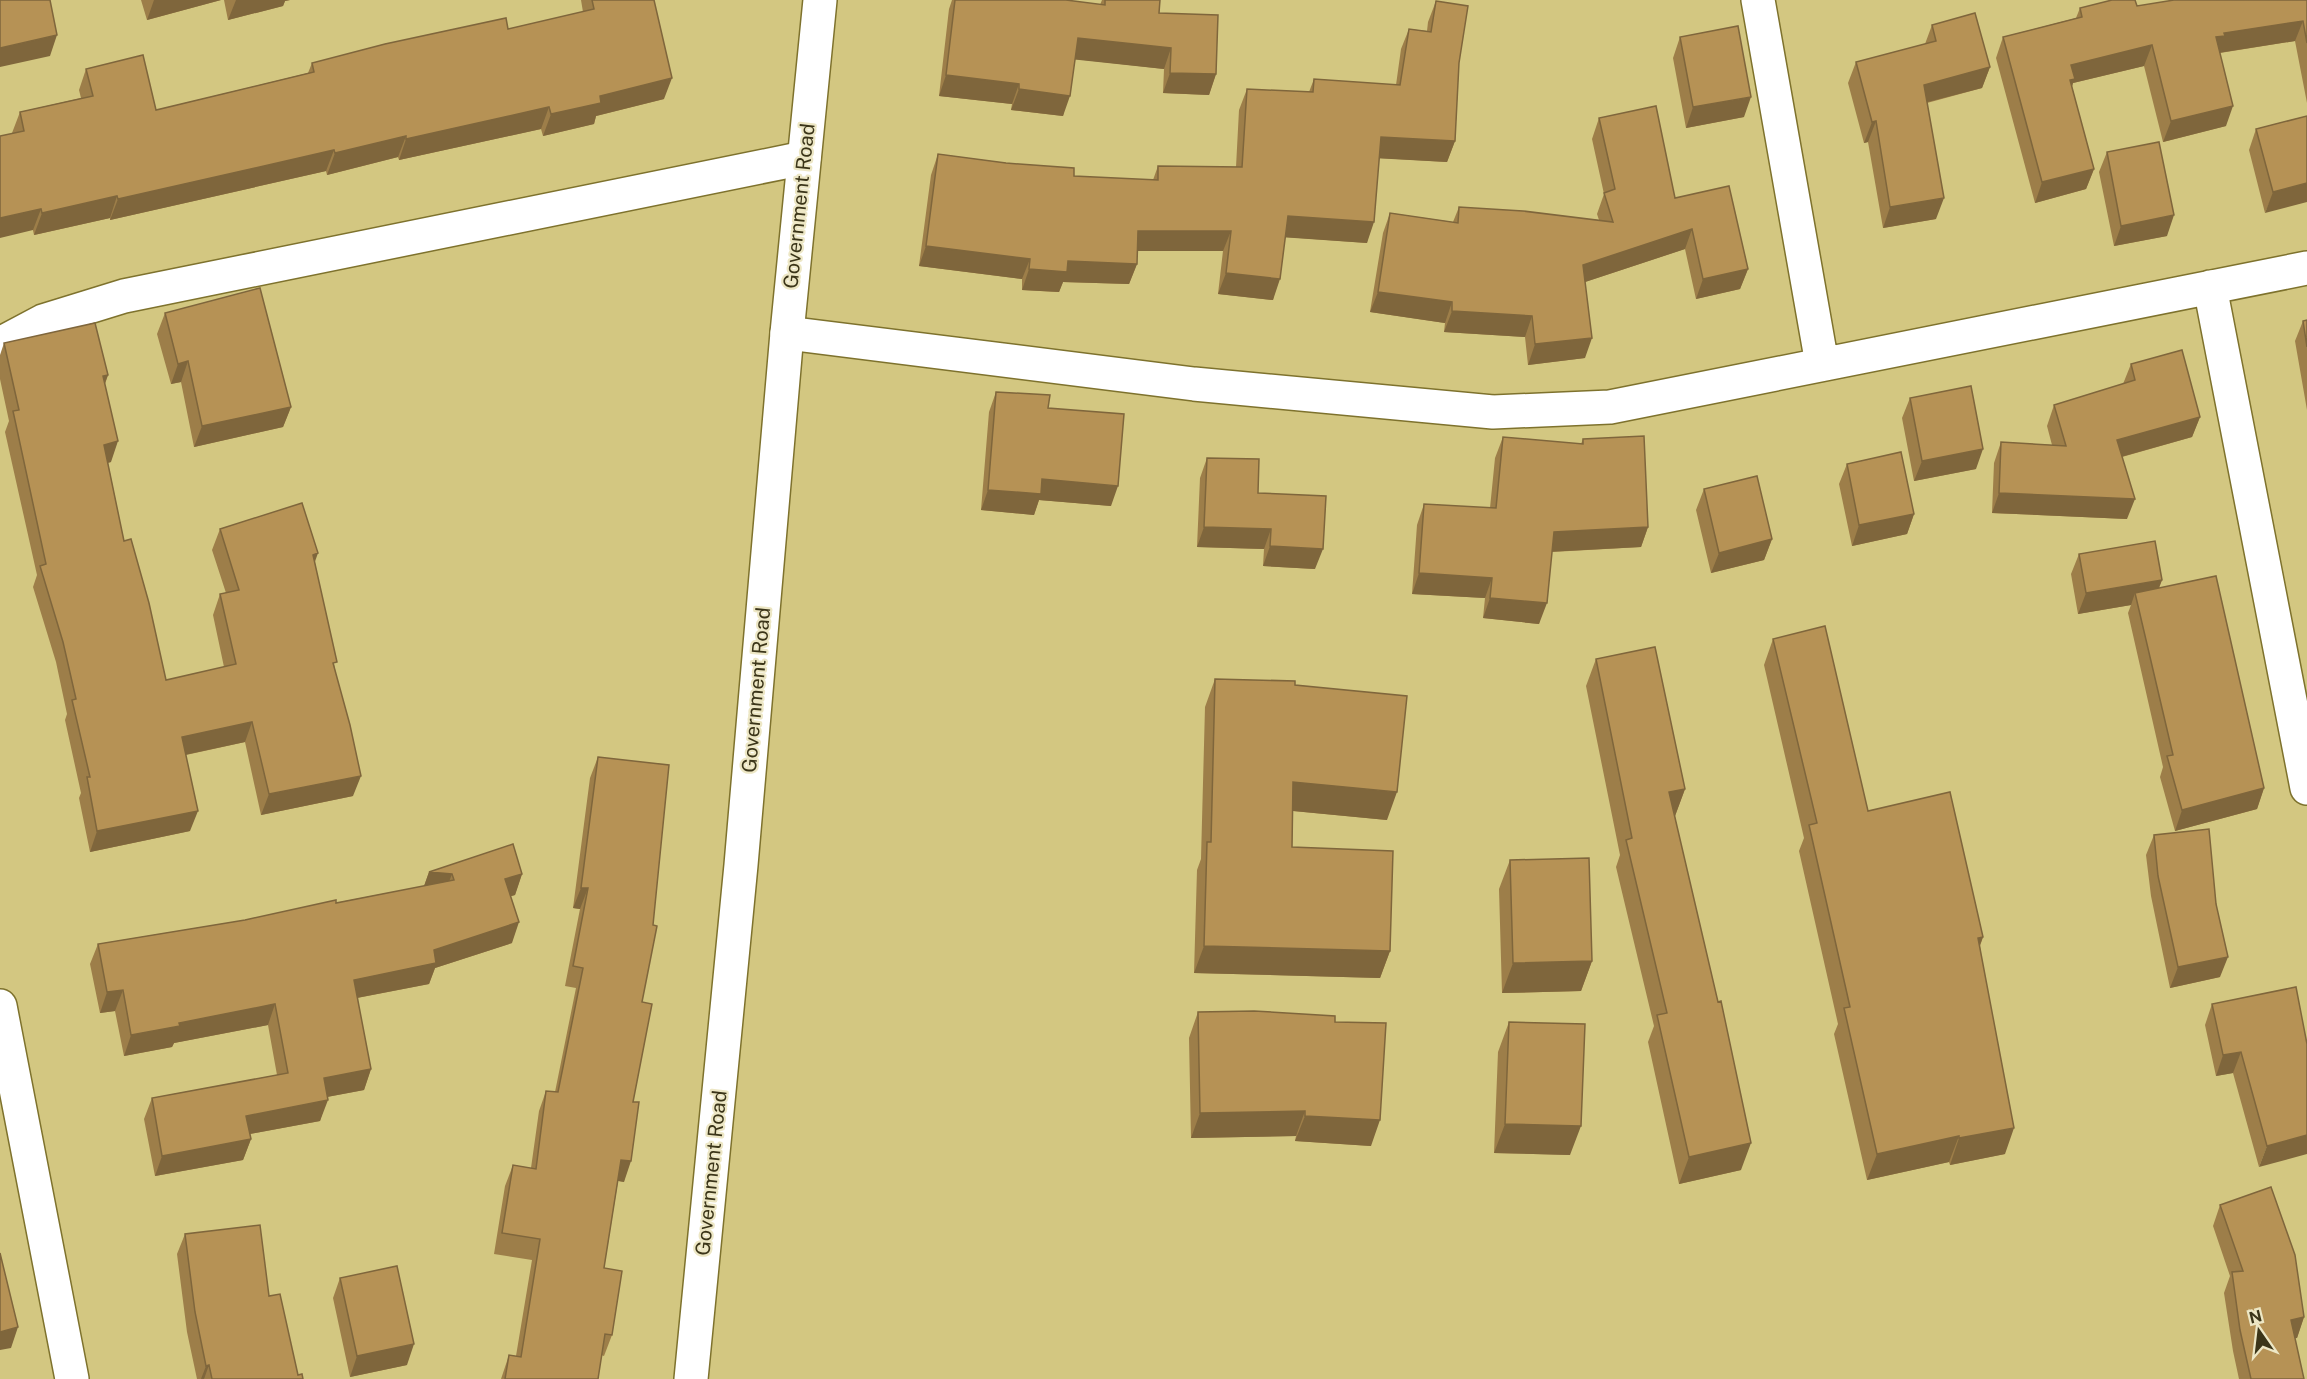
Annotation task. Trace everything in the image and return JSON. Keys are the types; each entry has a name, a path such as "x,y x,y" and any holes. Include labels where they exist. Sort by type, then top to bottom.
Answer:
{"street":[{"name":"Government Road","path":"691,1379 740,877 787,333 820,0"},
{"path":"1758,0 1822,364"},
{"path":"0,344 43,321 124,296 804,158"},
{"path":"787,333 1194,384 1493,412 1611,407 2307,268"},
{"path":"2210,287 2298,687 2307,788"},
{"path":"0,1006 72,1379"}],"building":[{"path":"0,0 50,0 57,35 0,48"},
{"path":"592,0 654,0 672,78 600,96 601,103 551,114 549,107 406,139 406,136 335,153 334,150 118,199 117,196 42,213 41,209 0,218 0,136 24,131 20,112 93,96 86,69 143,55 156,110 314,72 312,63 385,44 506,18 508,29 594,9"},
{"path":"955,0 1066,0 1105,5 1105,0 1160,0 1159,13 1218,15 1216,74 1170,73 1171,48 1078,38 1070,96 1019,89 1019,84 946,75"},
{"path":"2112,0 2135,0 2137,6 2174,0 2307,0 2307,43 2303,21 2224,33 2225,36 2216,37 2233,106 2171,121 2152,45 2071,65 2075,79 2070,80 2094,169 2042,182 2003,37 2082,17 2080,8"},
{"path":"1436,1 1468,6 1459,63 1455,141 1381,137 1374,222 1288,216 1280,279 1226,273 1231,231 1138,231 1137,264 1068,261 1067,272 1029,269 1030,259 926,246 938,154 1006,163 1074,168 1074,176 1158,180 1158,166 1242,167 1247,89 1313,92 1314,79 1400,85 1409,29 1431,32"},
{"path":"1975,13 1990,67 1924,85 1944,198 1890,207 1876,121 1872,122 1856,62 1936,41 1932,25"},
{"path":"1738,26 1751,97 1693,107 1680,37"},
{"path":"1656,106 1675,198 1729,186 1748,269 1703,279 1692,229 1583,265 1592,338 1535,344 1532,316 1452,311 1452,302 1378,292 1390,213 1458,223 1459,207 1523,211 1613,222 1604,193 1615,189 1599,118"},
{"path":"2307,116 2307,183 2273,192 2256,129"},
{"path":"2159,142 2174,215 2121,226 2107,152"},
{"path":"260,288 291,407 202,426 188,361 178,364 165,313"},
{"path":"2307,320 2307,347 2303,321"},
{"path":"95,323 108,375 103,376 118,441 104,445 124,541 131,539 149,603 166,680 236,664 220,594 239,590 220,529 302,503 318,553 313,555 337,662 333,663 361,776 269,794 252,722 182,737 198,811 97,831 87,777 90,777 72,700 76,699 63,642 40,566 46,564 13,411 19,410 4,343"},
{"path":"2182,350 2200,417 2117,440 2135,499 1999,493 2001,442 2066,446 2054,405 2135,380 2131,364"},
{"path":"1971,386 1983,449 1922,461 1910,398"},
{"path":"996,392 1050,395 1048,408 1124,414 1118,486 1042,479 1041,494 988,490"},
{"path":"1644,436 1648,527 1554,532 1547,603 1490,598 1492,578 1419,573 1424,504 1496,508 1503,437 1583,444 1583,439"},
{"path":"1901,452 1914,514 1859,525 1847,464"},
{"path":"1207,458 1259,459 1258,493 1326,496 1323,549 1270,546 1271,529 1204,527"},
{"path":"1757,476 1772,539 1719,553 1704,489"},
{"path":"2155,541 2162,580 2086,593 2079,554"},
{"path":"2216,576 2264,788 2182,810 2167,756 2173,755 2135,593"},
{"path":"1825,626 1868,811 1950,792 1983,937 1978,938 2014,1128 1959,1138 1959,1136 1877,1154 1844,1008 1850,1007 1809,825 1817,823 1773,639"},
{"path":"1655,647 1685,789 1669,792 1718,1002 1721,1001 1751,1143 1689,1157 1657,1015 1667,1013 1626,840 1632,838 1596,659"},
{"path":"1215,679 1295,681 1295,685 1407,696 1397,792 1293,782 1292,847 1393,851 1390,951 1204,946 1207,842 1211,842"},
{"path":"598,757 669,765 653,925 657,926 642,1002 652,1004 633,1102 639,1102 631,1161 621,1160 604,1268 622,1271 612,1335 605,1334 598,1379 505,1379 509,1355 521,1357 540,1239 502,1233 513,1165 536,1169 546,1091 558,1092 583,968 573,966 588,888 581,888"},
{"path":"2209,829 2216,904 2228,957 2178,967 2158,876 2154,835"},
{"path":"513,844 522,874 505,879 519,922 434,950 436,963 354,980 371,1069 324,1078 328,1100 246,1116 251,1139 162,1156 152,1098 288,1073 275,1004 131,1035 123,990 107,992 98,944 245,920 336,900 336,903 454,880 452,874 429,872"},
{"path":"1589,858 1592,961 1513,963 1510,860"},
{"path":"2296,987 2307,1044 2307,1135 2267,1146 2241,1052 2223,1055 2212,1004"},
{"path":"1254,1011 1335,1016 1335,1022 1386,1023 1380,1120 1305,1116 1305,1111 1200,1113 1198,1012"},
{"path":"1509,1022 1585,1024 1581,1126 1505,1124"},
{"path":"2271,1187 2295,1255 2304,1317 2291,1320 2304,1379 2251,1379 2240,1330 2232,1272 2243,1271 2220,1205"},
{"path":"260,1225 269,1296 280,1294 298,1375 302,1374 303,1379 212,1379 209,1365 206,1366 195,1312 185,1234"},
{"path":"0,1253 18,1327 0,1332"},
{"path":"397,1266 414,1344 357,1356 340,1278"}]}
